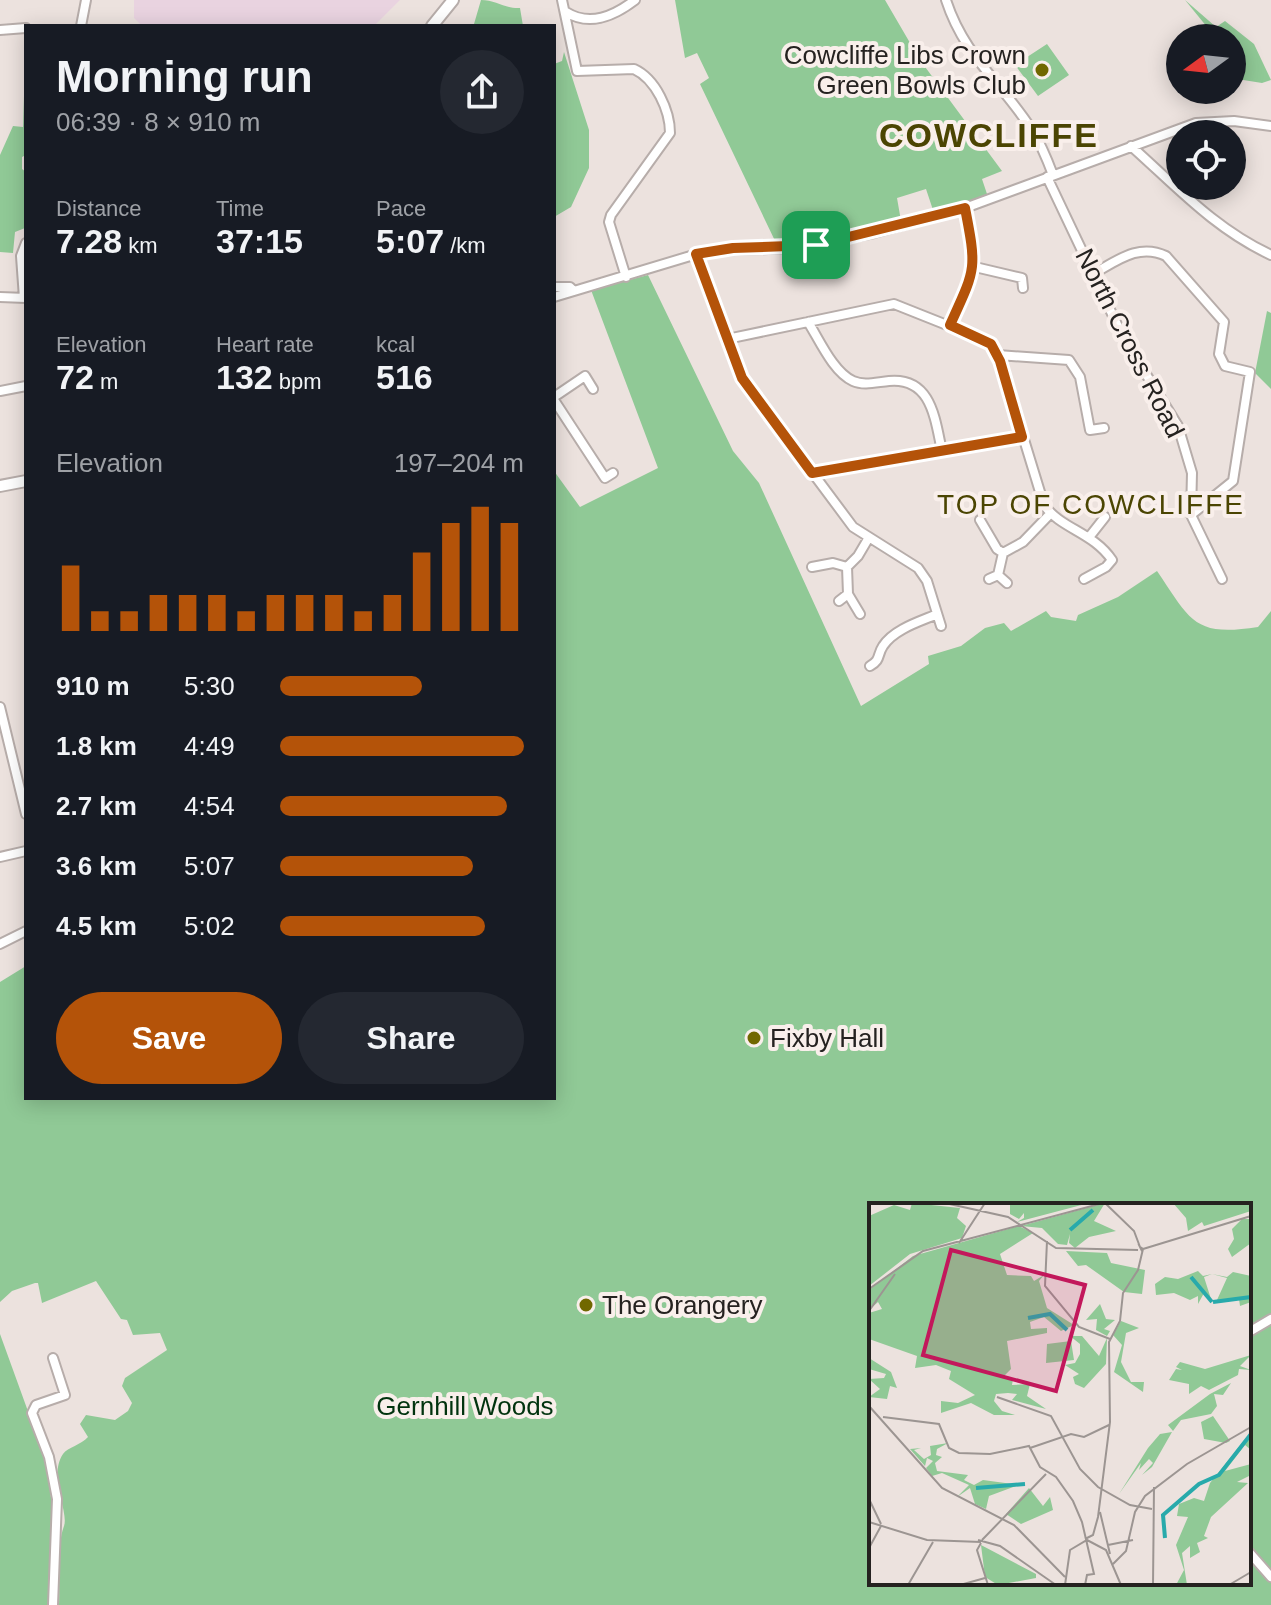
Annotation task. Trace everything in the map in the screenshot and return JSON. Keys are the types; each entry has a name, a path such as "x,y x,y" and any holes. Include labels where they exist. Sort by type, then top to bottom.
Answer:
{"street":[{"path":"81,24 86,0"},
{"path":"434,24 453,0"},
{"path":"562,0 570,50 577,71 634,69 641,72 661,98 670,122 670,133 609,222 626,277"},
{"path":"566,12 576,18 602,19 635,0"},
{"name":"North Cross Road","path":"946,0 954,26 976,62 1030,127 1123,337 1178,426 1192,473 1191,515"},
{"path":"0,30 24,28"},
{"path":"556,296 696,254 733,248 816,245 965,208 1203,121 1271,126"},
{"path":"1131,146 1206,216 1237,239 1271,255"},
{"path":"950,325 975,267 965,208"},
{"path":"24,248 21,256 24,288"},
{"path":"1093,274 1137,250 1154,250 1166,256 1224,322 1219,354 1225,366 1250,372 1233,481 1191,515 1222,579"},
{"path":"696,254 742,378 853,527 918,568 927,581 935,615 941,626"},
{"path":"975,267 1022,278 1023,288"},
{"path":"556,287 570,287 574,291"},
{"path":"0,297 24,298"},
{"path":"727,339 894,304 987,341 998,355 1040,496 1050,514 1090,536 1112,560 1106,567 1084,579"},
{"path":"808,322 845,376 864,384 896,380 925,393 931,401 942,451"},
{"path":"998,355 1069,360 1079,371 1090,430 1104,428"},
{"path":"556,397 583,373 593,389"},
{"path":"0,391 24,386"},
{"path":"556,402 605,478 613,473"},
{"path":"812,473 1022,437"},
{"path":"0,486 24,481"},
{"path":"1007,583 994,577 1003,553 1029,537 1050,514"},
{"path":"1090,536 1105,517"},
{"path":"980,520 997,549 1003,553"},
{"path":"860,614 848,594 847,567 868,539"},
{"path":"812,567 833,563 847,567"},
{"path":"839,601 848,594"},
{"path":"870,666 882,663 886,642 910,625 935,615"},
{"path":"0,707 24,806"},
{"path":"0,857 24,851"},
{"path":"0,944 24,932"},
{"path":"1251,1331 1271,1319"},
{"path":"53,1358 65,1395 36,1405 32,1413 49,1457 57,1499 53,1605"},
{"path":"1251,1554 1271,1577"}],"shaded area":[{"path":"134,0 400,0 376,24 140,24 134,18"}],"green space":[{"path":"481,0 520,8 523,24 474,24"},
{"path":"675,0 885,0 920,60 1002,171 982,179 988,197 934,213 926,189 897,198 901,221 850,234 777,245 700,84 709,78 697,53 685,58"},
{"path":"1185,0 1213,24 1205,24"},
{"path":"1246,38 1254,44 1271,80 1262,83 1246,80"},
{"name":"Cowcliffe Libs Crown Green Bowls Club","path":"1047,44 1069,75 1038,96 1015,65"},
{"path":"564,52 589,130 589,168 571,207 556,216 556,63 562,61"},
{"path":"24,96 24,228 15,232 13,253 0,252 0,155 13,126 23,127"},
{"name":"Gernhill Woods","path":"648,275 733,451 759,483 861,706 929,664 928,656 961,646 985,628 1004,623 1011,631 1046,611 1051,617 1076,621 1078,615 1118,597 1157,571 1187,613 1207,627 1237,630 1258,627 1271,611 1271,1605 59,1605 59,1554 65,1520 58,1483 59,1463 65,1452 88,1437 80,1424 86,1415 115,1420 128,1411 132,1403 122,1386 125,1378 167,1350 160,1333 133,1335 127,1320 121,1319 96,1281 42,1303 38,1283 35,1283 12,1291 0,1302 0,982 24,967 24,1100 556,1100 556,474 580,507 658,468 591,290"},
{"path":"1267,311 1271,313 1271,389 1255,373"},
{"path":"0,1334 46,1461 53,1512 48,1605 0,1605"}],"place":[{"name":"Cowcliffe Libs Crown Green Bowls Club","path":"1042,70"},
{"name":"Fixby Hall","path":"754,1038"},
{"name":"The Orangery","path":"586,1305"}],"district":[{"name":"COWCLIFFE","path":"989,135"},
{"name":"TOP OF COWCLIFFE","path":"1091,504"}],"route":[{"path":"965,208 975,262 974,273 950,325 991,344 1000,361 1022,437 812,473 742,378 696,254 733,248 781,249 816,245 965,208"}]}
